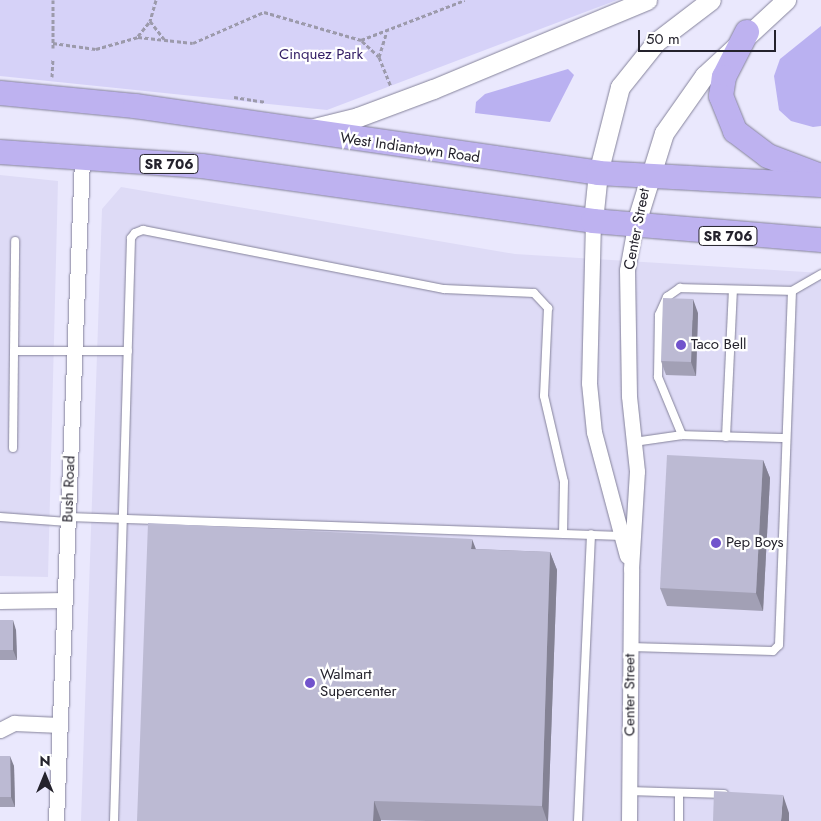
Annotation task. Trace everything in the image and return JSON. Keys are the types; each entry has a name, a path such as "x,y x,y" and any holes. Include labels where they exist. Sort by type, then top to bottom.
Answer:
{"main road":[{"path":"747,32 724,77 721,96 735,131 768,156 821,176"},
{"name":"West Indiantown Road","path":"0,93 135,106 298,132 598,173 647,178 821,185"},
{"name":"SR 706","path":"0,152 202,166 593,221 821,240"}],"street":[{"path":"298,132 389,106 645,0"},
{"path":"593,221 598,173 620,87 638,61 688,14 711,0"},
{"name":"Center Street","path":"629,821 631,569 637,471 634,442 627,270 635,226 647,178 664,133 704,76 747,32 786,0"},
{"name":"Bush Road","path":"56,821 82,158"},
{"name":"Center Street","path":"593,221 589,382 594,432 631,569"},
{"path":"0,601 65,600"},
{"path":"0,730 14,723 60,725"}],"lane":[{"path":"114,821 131,238 143,230 444,289 534,294 548,308 544,396 564,482 563,534"},
{"path":"12,448 15,240"},
{"path":"682,435 658,377 662,303 680,288 792,291 821,274"},
{"path":"726,437 733,290"},
{"path":"630,647 773,651 779,645 792,291"},
{"path":"14,351 128,351"},
{"path":"634,442 682,435 786,438"},
{"path":"0,517 124,518 622,536"},
{"path":"578,821 591,534"},
{"path":"629,791 738,794"},
{"path":"679,793 679,821"}],"path":[{"path":"52,0 53,48"},
{"path":"138,37 150,21 156,0"},
{"path":"362,40 386,34 465,0"},
{"path":"53,43 96,49 138,37 193,43 264,12 362,40 379,57 392,89"},
{"path":"150,21 164,39"},
{"path":"379,57 386,34"},
{"path":"52,58 52,78 61,78"},
{"path":"386,92 400,86"},
{"path":"227,96 273,104"}],"shaded area":[{"path":"821,26 821,126 813,127 791,121 779,110 774,76 780,59"},
{"path":"568,69 574,75 550,122 475,113 476,102 485,94"},
{"path":"0,175 58,181 48,577 0,576"},
{"path":"121,187 515,254 821,273 821,821 81,821 102,209"}],"green space":[{"name":"Cinquez Park","path":"0,0 617,0 327,110 0,76"}],"building":[{"path":"663,298 693,299 691,362 661,361"},
{"path":"667,455 763,460 756,593 660,588"},
{"path":"148,523 472,539 471,549 550,552 542,806 374,801 373,821 137,821"},
{"path":"0,620 13,620 13,650 0,650"},
{"path":"0,756 10,756 11,797 0,797"},
{"path":"714,791 783,795 781,821 713,821"}],"place":[{"name":"Taco Bell","path":"681,345"},
{"name":"Pep Boys","path":"716,543"},
{"name":"Walmart Supercenter","path":"310,683"}]}
